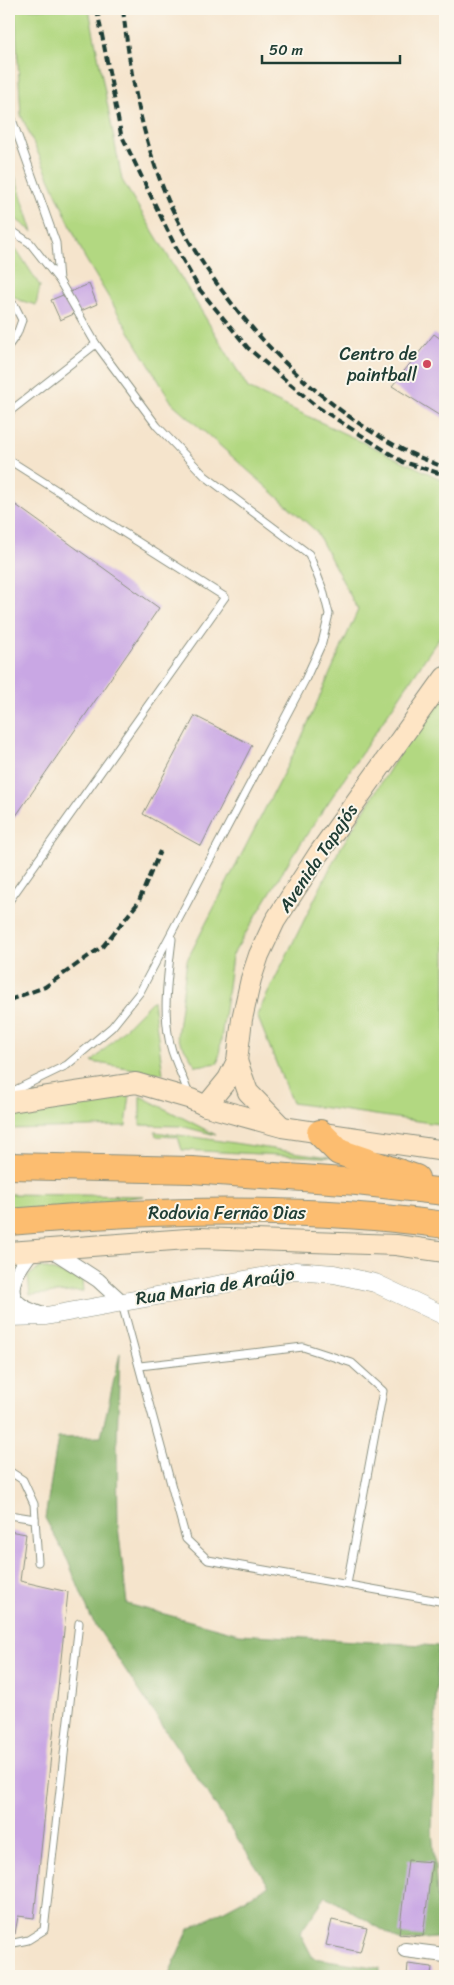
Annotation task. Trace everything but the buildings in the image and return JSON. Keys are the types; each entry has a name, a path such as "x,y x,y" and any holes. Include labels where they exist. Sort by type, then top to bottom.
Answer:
{"highway":[{"path":"320,1132 340,1152 445,1188"},
{"name":"Rodovia Fernão Dias","path":"9,1166 192,1170 357,1182 445,1192"},
{"name":"Rodovia Fernão Dias","path":"9,1222 80,1216 201,1210 347,1215 395,1218 445,1225"}],"main road":[{"name":"Avenida Tapajós","path":"198,1102 228,1079 237,1061 242,1019 251,979 259,955 275,921 319,853 445,677"},
{"name":"Avenida Tapajós","path":"237,1061 248,1092 282,1127"},
{"path":"9,1102 136,1083 282,1127 445,1151"},
{"path":"9,1252 201,1238 396,1245 445,1252"}],"street":[{"path":"46,1316 19,1305 12,1291 16,1272 42,1249 98,1280 121,1301"},
{"name":"Rua Maria de Araújo","path":"9,1317 46,1316 295,1271 334,1274 376,1283 445,1316"},
{"path":"404,1950 445,1955"}],"lane":[{"path":"9,112 11,124 9,142"},
{"path":"9,112 56,243 59,280"},
{"path":"9,229 30,243 59,280 96,344 157,426 205,476 309,554 323,590 328,614 322,643 305,680 140,992 112,1026 66,1065 9,1093"},
{"path":"9,301 15,306 22,320 17,334 9,346"},
{"path":"9,412 96,344"},
{"path":"9,460 226,597 9,901"},
{"path":"172,934 167,980 168,1030 172,1051 198,1102"},
{"path":"121,1301 186,1539 208,1560 445,1602"},
{"path":"140,1366 303,1347 352,1363 383,1391 347,1584"},
{"path":"9,1471 23,1480 34,1504 38,1562"},
{"path":"9,1515 36,1519"},
{"path":"9,1944 28,1940 44,1930 79,1623"}],"green space":[{"path":"15,9 89,9 122,180 248,388 445,481 445,629 291,858 232,956 218,1063 196,1066 177,1037 187,960 300,741 358,610 316,531 172,403 85,258 21,115"},
{"path":"12,167 33,232 9,214 9,169"},
{"path":"9,244 17,250 40,286 36,305 19,300 9,293"},
{"path":"445,681 445,1125 292,1103 257,1015 338,852"},
{"path":"153,1000 163,1074 92,1062"},
{"path":"130,1094 126,1126 9,1129 9,1114"},
{"path":"140,1096 216,1135 180,1126 140,1125"},
{"path":"155,1132 338,1158 182,1150 178,1137 156,1136"},
{"path":"9,1194 144,1196 9,1215"},
{"path":"41,1267 82,1280 83,1291 30,1295 28,1276"},
{"path":"120,1353 117,1442 118,1526 127,1604 239,1634 438,1646 432,1829 438,1906 445,1911 445,1937 401,1941 326,1896 300,1933 313,1958 380,1968 380,1976 168,1976 189,1929 269,1886 91,1618 68,1561 45,1518 58,1438 101,1437"}],"railway":[{"path":"97,9 121,134 176,248 200,290 248,348 316,406 403,462 445,475"},
{"path":"123,9 133,82 151,154 168,200 187,237 209,273 265,342 296,373 330,402 365,427 400,448 445,468"},
{"path":"9,1000 45,987 103,946 138,903 160,851"}],"place":[{"name":"Centro de paintball","path":"427,364"}]}
